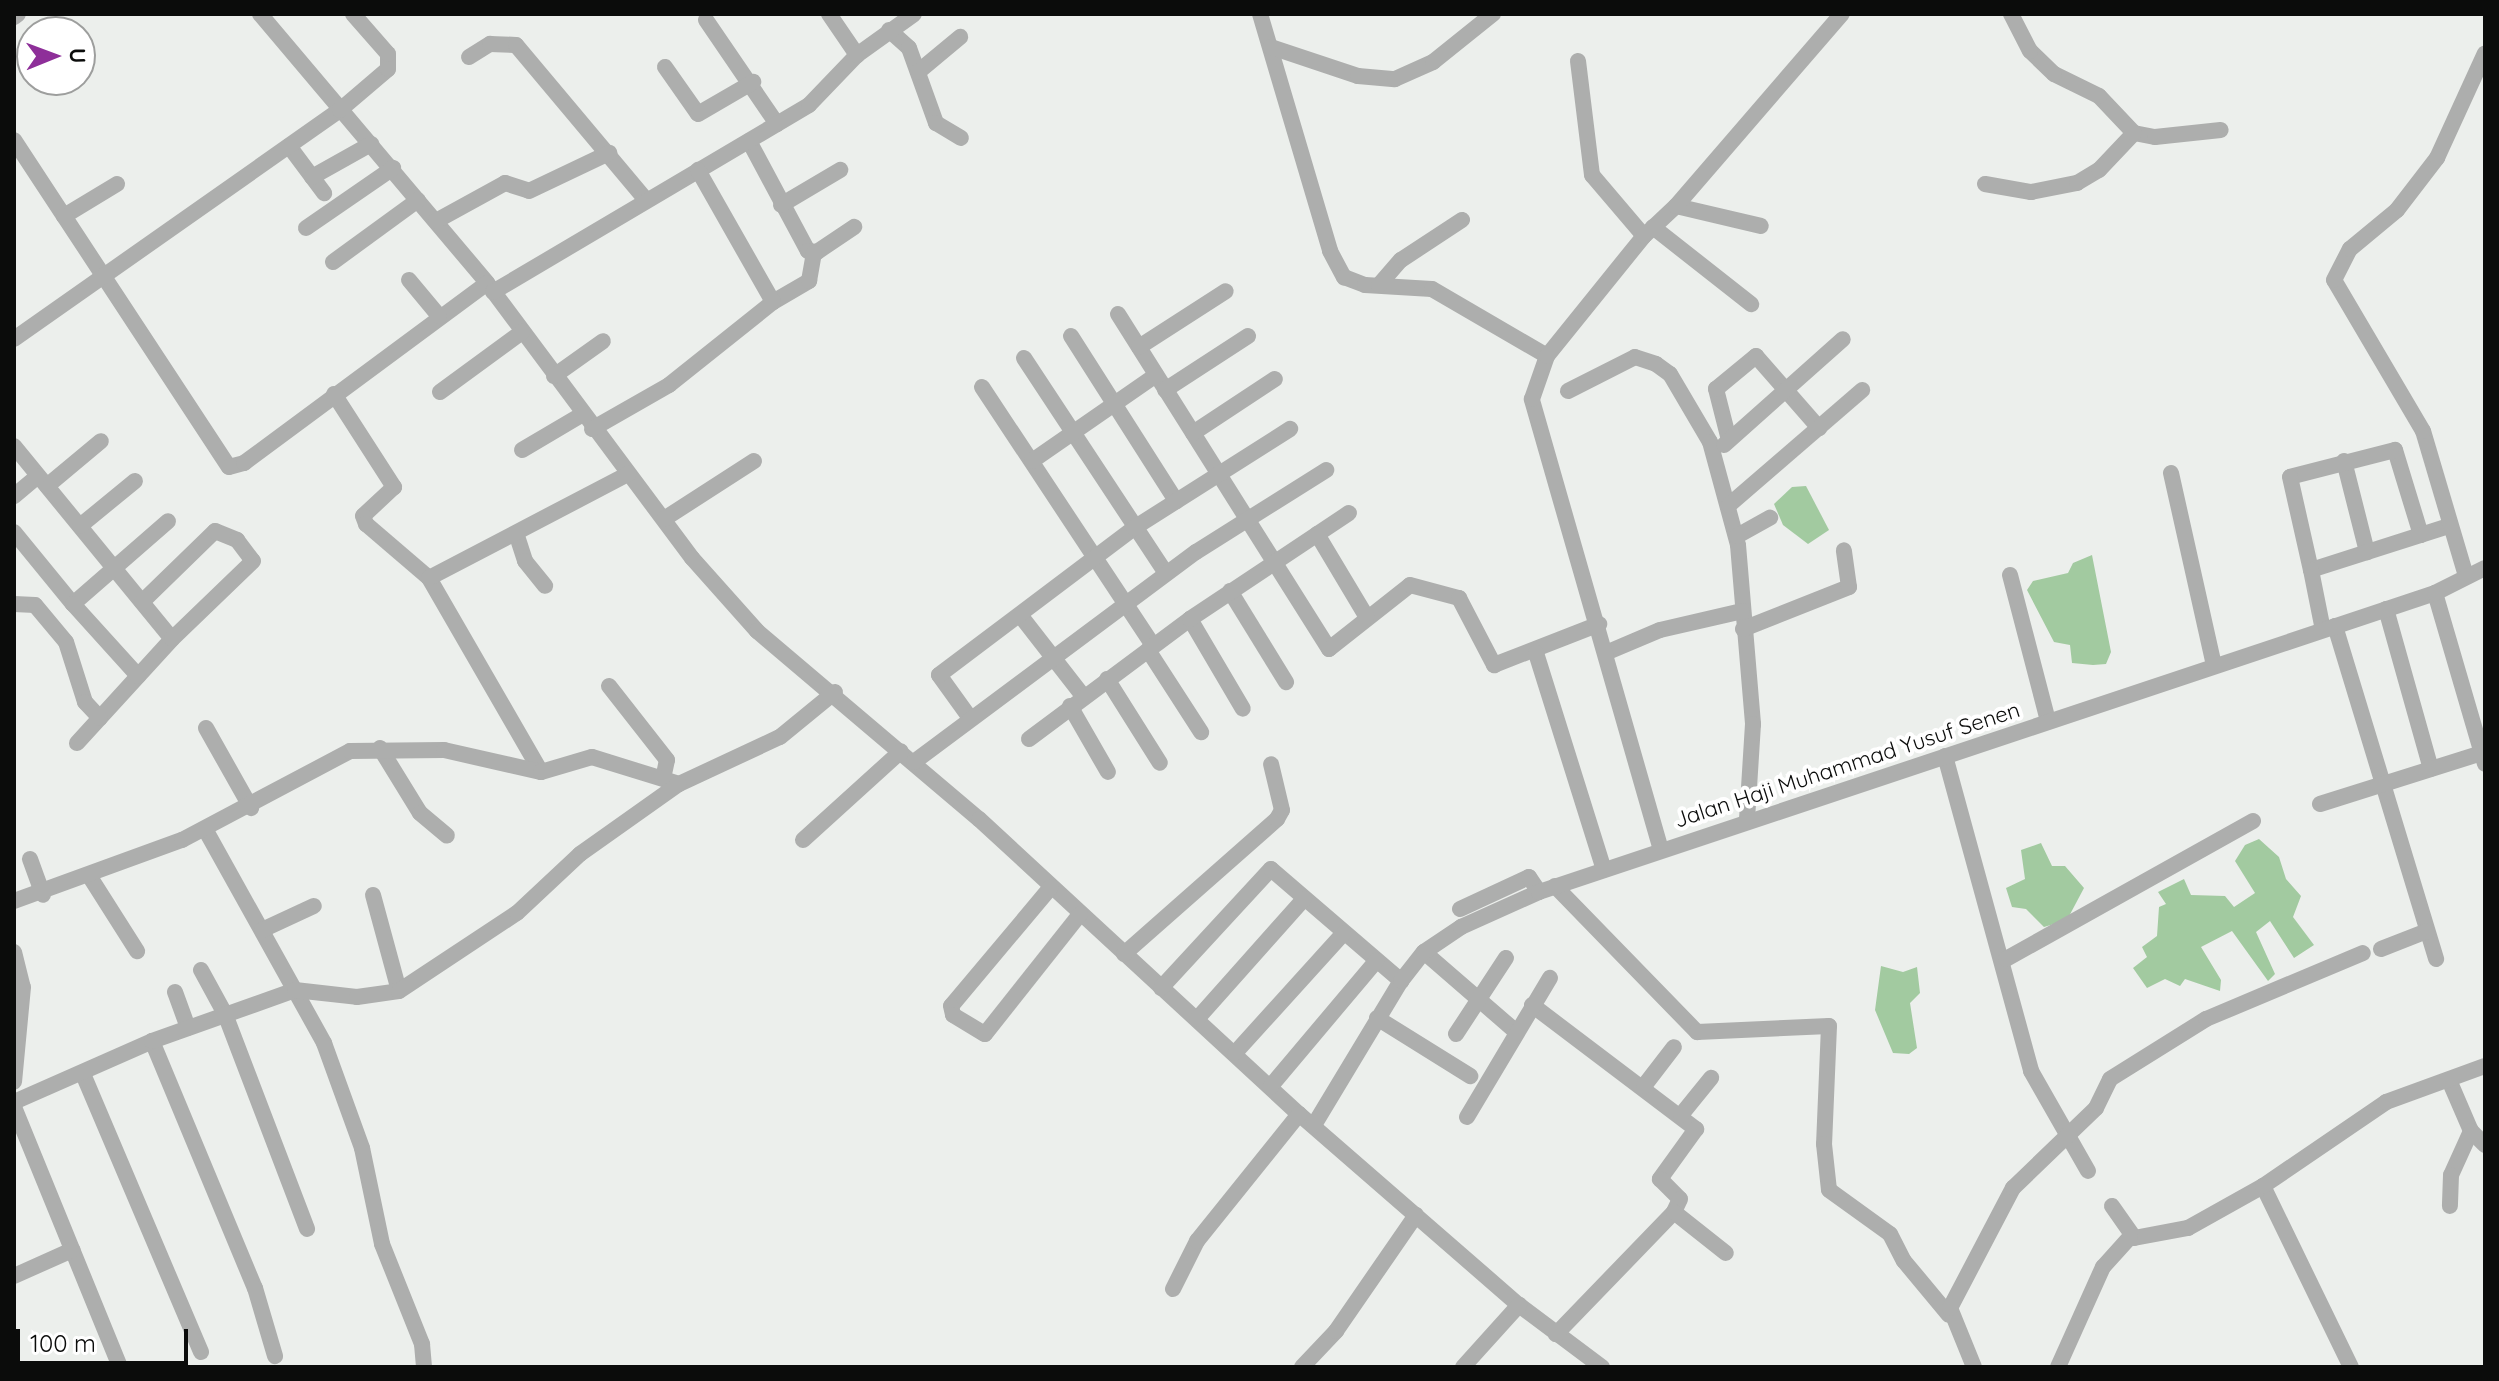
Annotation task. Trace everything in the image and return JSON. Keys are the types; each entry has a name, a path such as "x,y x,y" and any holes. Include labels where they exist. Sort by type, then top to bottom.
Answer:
{"street":[{"path":"260,14 393,168 490,288 592,429 757,631 835,692 908,757 1299,1114 1519,1305 1602,1367"},
{"path":"14,339 340,110 391,64 353,14"},
{"path":"829,14 857,55"},
{"path":"14,140 229,467 244,463 439,316 777,124 833,86 857,55 914,14"},
{"path":"1260,14 1330,251 1344,277 1379,285 1432,289 1547,356"},
{"path":"1271,47 1358,76 1395,79 1433,62 1493,14"},
{"path":"1661,850 1608,652 1532,408 1547,356 1648,232 1676,206 1842,14"},
{"path":"2011,14 2030,51 2054,74 2099,96 2134,133 2155,137 2221,130"},
{"path":"706,20 753,82 777,124"},
{"path":"889,30 909,48 936,123 961,138"},
{"path":"918,72 960,37"},
{"path":"469,57 490,44 516,45 646,200"},
{"path":"2466,576 2423,431 2334,280 2350,249 2397,210 2437,158 2485,53"},
{"path":"1578,61 1592,175 1648,232 1751,304"},
{"path":"665,67 698,114 753,82"},
{"path":"1985,184 2031,192 2077,183 2099,170 2134,133"},
{"path":"592,429 669,385 773,302 809,281 814,253 781,205 749,141"},
{"path":"312,177 371,144"},
{"path":"289,146 324,193"},
{"path":"436,221 505,183 529,191 609,153"},
{"path":"306,228 393,168"},
{"path":"698,170 773,302"},
{"path":"781,205 840,170"},
{"path":"64,216 117,184"},
{"path":"333,262 418,200"},
{"path":"1676,206 1761,226"},
{"path":"1379,285 1401,260 1462,220"},
{"path":"814,253 854,227"},
{"path":"409,280 439,316"},
{"path":"1139,347 1226,291"},
{"path":"1118,314 1329,649 1366,616 1410,585 1441,589 1459,598 1473,616 1490,663 1536,653 1599,624"},
{"path":"440,392 522,332"},
{"path":"1071,336 1176,501"},
{"path":"1032,461 1113,403 1161,383 1248,336"},
{"path":"1714,454 1843,339"},
{"path":"554,376 603,341"},
{"path":"1729,440 1716,389 1756,356 1819,428"},
{"path":"1568,391 1635,357 1656,364 1670,374 1714,454 1737,536 1753,724 1747,819"},
{"path":"1024,358 1166,573"},
{"path":"1193,433 1275,379"},
{"path":"982,387 1125,603 1201,732"},
{"path":"1729,505 1862,390"},
{"path":"334,394 394,487 364,520 429,578 541,772"},
{"path":"522,450 583,414"},
{"path":"970,718 939,675 1134,528 1219,477 1290,429"},
{"path":"14,496 43,481 101,441"},
{"path":"14,446 172,639"},
{"path":"2421,535 2395,450 2290,477 2311,570 2383,784 2436,959"},
{"path":"664,519 754,461"},
{"path":"2344,461 2367,552"},
{"path":"803,840 908,757 970,718 1166,573 1326,470"},
{"path":"2171,473 2214,665"},
{"path":"429,578 517,536 628,474"},
{"path":"80,526 135,481"},
{"path":"1029,739 1190,619 1349,513"},
{"path":"1737,536 1770,518"},
{"path":"73,604 168,521"},
{"path":"2311,570 2449,526"},
{"path":"77,743 172,639 253,561 237,540 215,531 142,602"},
{"path":"14,532 138,676"},
{"path":"1317,534 1366,616"},
{"path":"517,536 525,561 545,586"},
{"path":"1743,629 1849,587 1844,550"},
{"name":"Jalan Haji Muhammad Yusuf Senen","path":"1314,1125 1401,981 1424,952 1446,934 1547,889 1747,819 2435,593 2485,568"},
{"path":"2010,575 2048,721"},
{"path":"1230,591 1286,682"},
{"path":"2320,804 2431,769 2484,758 2435,593"},
{"path":"14,604 35,605 66,642 85,702 100,718"},
{"path":"2386,609 2431,769"},
{"path":"1608,652 1660,630 1742,611"},
{"path":"1020,615 1052,655 1108,772"},
{"path":"1190,619 1243,709"},
{"path":"1536,653 1604,870"},
{"path":"1107,679 1160,763"},
{"path":"609,686 667,760 671,782"},
{"path":"120,1367 14,1105 152,1041 295,990 357,997 399,991 517,913 580,854 671,782 780,737 835,692"},
{"path":"206,728 251,808"},
{"path":"14,901 43,895 205,829 251,808 350,751 380,748 481,755 541,772 592,757 671,782"},
{"path":"380,748 420,813 447,836"},
{"path":"1945,756 2006,959 2031,1071 2088,1171"},
{"path":"1124,954 1277,819 1282,810 1271,764"},
{"path":"2006,959 2253,821"},
{"path":"205,829 324,1043 362,1148 382,1244 422,1344 424,1367"},
{"path":"30,859 43,895"},
{"path":"1161,988 1267,870 1275,869 1343,934 1401,981"},
{"path":"90,877 137,951"},
{"path":"1460,909 1529,877 1547,889 1697,1032 1829,1026 1824,1144 1829,1190 1890,1234 1904,1261 1949,1315 1974,1367"},
{"path":"1051,887 951,1006 953,1015 985,1034 1080,914"},
{"path":"373,895 399,991"},
{"path":"1197,1019 1304,899"},
{"path":"262,930 314,906"},
{"path":"2381,949 2427,931"},
{"path":"1235,1053 1343,934"},
{"path":"14,952 23,987 14,1082"},
{"path":"1424,952 1514,1030"},
{"path":"1949,1315 1995,1215 2067,1134 2096,1108 2117,1072 2206,1019 2363,953"},
{"path":"1456,1034 1506,958"},
{"path":"1270,1087 1376,961"},
{"path":"201,970 225,1014 307,1229"},
{"path":"1467,1117 1514,1030 1550,978"},
{"path":"175,992 188,1028"},
{"path":"1532,1005 1644,1086 1681,1115 1696,1132 1660,1179 1680,1199 1674,1212 1556,1334"},
{"path":"1377,1018 1470,1076"},
{"path":"152,1041 255,1288 275,1356"},
{"path":"1644,1086 1674,1047"},
{"path":"2058,1367 2103,1267 2130,1237 2188,1228 2263,1186 2386,1102 2485,1066"},
{"path":"83,1074 201,1352"},
{"path":"1681,1115 1711,1078"},
{"path":"2449,1080 2471,1131 2485,1145"},
{"path":"1173,1289 1197,1241 1299,1114"},
{"path":"2450,1206 2451,1175 2471,1131"},
{"path":"2263,1186 2351,1367"},
{"path":"2112,1206 2130,1237"},
{"path":"1674,1212 1726,1253"},
{"path":"1302,1367 1336,1331 1416,1215"},
{"path":"14,1276 72,1250"},
{"path":"1463,1367 1519,1305"}],"shaded area":[{"path":"1806,486 1829,530 1808,544 1783,525 1774,504 1792,487"},
{"path":"2092,555 2111,652 2106,664 2093,665 2072,663 2070,645 2054,642 2027,590 2033,581 2068,573 2073,563"},
{"path":"2259,839 2279,857 2286,879 2301,896 2293,917 2314,945 2294,958 2270,921 2256,932 2275,974 2268,981 2232,931 2201,947 2221,980 2220,991 2185,979 2180,986 2165,979 2147,988 2133,968 2147,957 2142,947 2157,936 2159,907 2166,904 2158,892 2184,879 2191,895 2225,896 2234,907 2255,893 2235,861 2245,845"},
{"path":"2041,843 2052,866 2065,866 2084,888 2067,920 2044,927 2026,909 2012,907 2006,888 2025,879 2021,850"},
{"path":"1881,966 1903,972 1917,967 1920,993 1910,1003 1917,1048 1909,1054 1893,1053 1875,1010"}]}
